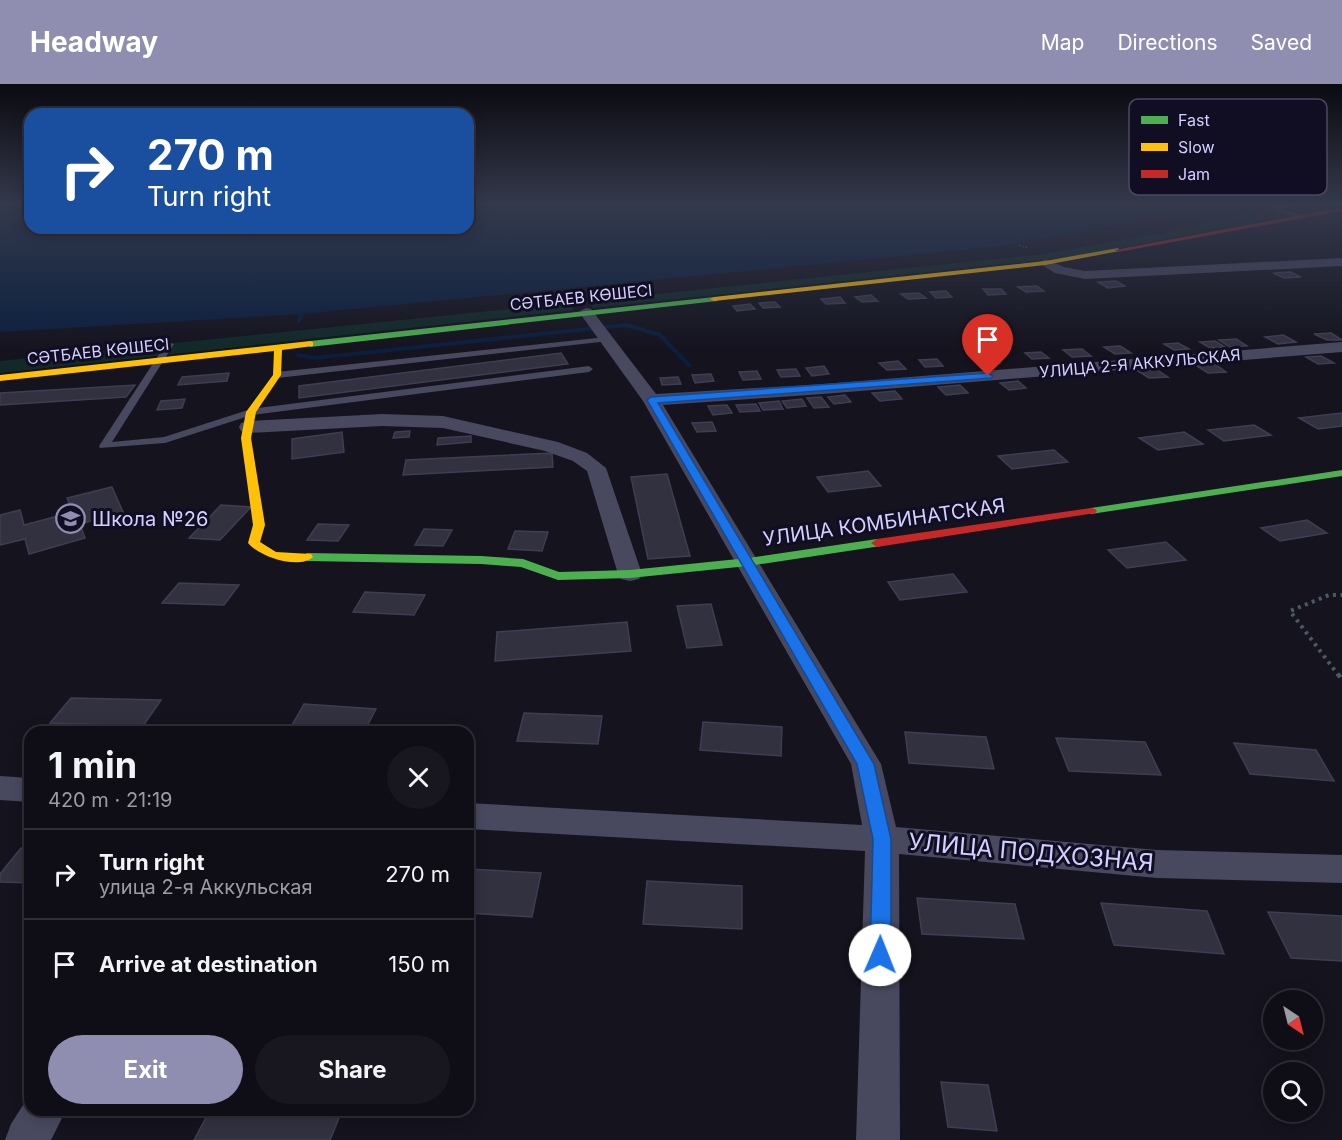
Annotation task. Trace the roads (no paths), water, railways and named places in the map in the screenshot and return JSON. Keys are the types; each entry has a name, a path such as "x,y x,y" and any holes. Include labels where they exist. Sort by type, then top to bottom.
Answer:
{"main road":[{"name":"СӘТБАЕВ КӨШЕСІ","path":"0,378 278,348 581,306 1045,263 1097,252"},
{"path":"248,426 277,375 278,348"},
{"name":"УЛИЦА КОМБИНАТСКАЯ","path":"248,426 259,525 254,543 262,552 282,557 481,560 523,563 558,576 630,574 747,562 1342,473"}],"street":[{"path":"1045,263 1060,270 1085,275 1342,262"},
{"path":"581,306 651,400 866,764 882,839 878,1140"},
{"name":"УЛИЦА 2-Я АККУЛЬСКАЯ","path":"651,400 835,388 1342,346"},
{"path":"248,426 382,420 442,422 551,446 580,456 596,468 630,574"},
{"path":"0,788 24,790"},
{"name":"УЛИЦА ПОДХОЗНАЯ","path":"474,816 882,839 1157,864 1342,869"},
{"path":"27,1140 41,1116"}],"lane":[{"path":"277,375 606,339"},
{"path":"170,344 104,446 165,440 588,369"}],"water":[{"path":"0,252 939,252 302,314 0,332"}],"waterway":[{"path":"299,321 302,314"},
{"path":"298,355 315,358 627,325 660,335 689,365"}],"place":[{"name":"Школа №26","path":"71,519"}]}
